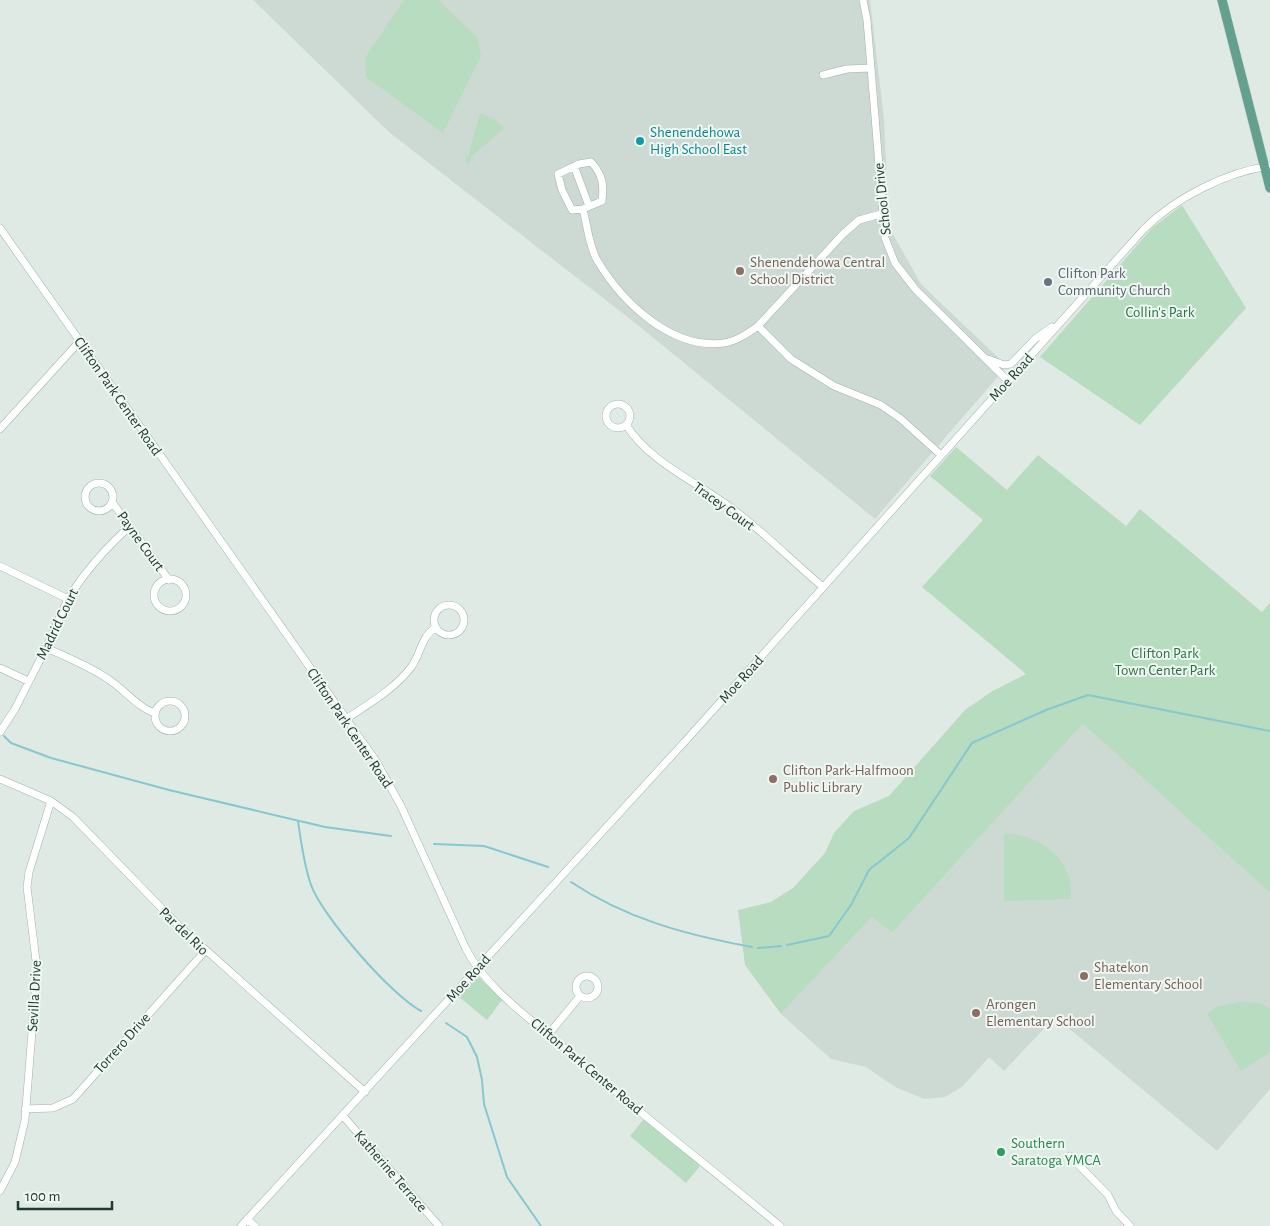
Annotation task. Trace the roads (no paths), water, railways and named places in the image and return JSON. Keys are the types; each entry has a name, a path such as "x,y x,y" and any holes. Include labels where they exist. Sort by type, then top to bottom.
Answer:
{"main road":[{"path":"1222,0 1267,166 1270,188"}],"street":[{"name":"School Drive","path":"863,0 881,214 885,238 898,268 977,352 1008,381"},
{"path":"823,75 847,69 870,68"},
{"path":"591,162 598,170 604,186 602,201 586,208 572,210 562,190 558,174 574,166 591,162"},
{"path":"574,166 586,208 596,258 626,298 664,329 685,340 712,344 726,343 743,336 758,326 843,234 859,220 881,214"},
{"name":"Moe Road","path":"241,1226 823,588 1059,323 1159,214 1185,196 1212,183 1267,166"},
{"name":"Clifton Park Center Road","path":"0,228 376,761 401,806 466,949 478,968 548,1035 780,1226"},
{"path":"977,352 995,363 1011,364 1036,338 1059,323"},
{"path":"758,326 791,359 834,386 881,405 901,419 941,455"},
{"path":"0,429 79,342"},
{"name":"Tracey Court","path":"626,424 644,448 661,462 731,507 823,588"},
{"name":"Payne Court","path":"112,502 104,510 93,510 85,502 85,491 93,483 104,483 112,491 112,502 169,580 182,586 186,596 181,606 171,611 160,608 154,598 159,584 169,580"},
{"name":"Madrid Court","path":"0,732 46,648 68,599 92,562 129,527"},
{"path":"0,566 68,599"},
{"path":"454,605 462,612 464,623 455,634 444,634 436,627 435,613 443,606 454,605"},
{"path":"346,719 393,687 413,664 426,636 436,627"},
{"path":"46,648 110,679 147,710 155,713"},
{"path":"0,668 28,681"},
{"path":"172,701 182,706 185,720 175,730 165,730 157,723 155,713 162,704 172,701"},
{"name":"Par del Rio","path":"0,779 51,801 73,817 156,904 205,951 268,1003 365,1092"},
{"name":"Sevilla Drive","path":"0,1190 15,1162 25,1109 38,969 27,887 29,872 51,801"},
{"name":"Torrero Drive","path":"25,1109 53,1108 73,1099 205,951"},
{"path":"548,1035 580,996"},
{"name":"Katherine Terrace","path":"343,1116 439,1226"},
{"path":"1070,1156 1108,1195 1116,1211 1130,1226"},
{"path":"247,1219 255,1226"}],"waterway":[{"path":"787,945 829,936 851,905 869,870 909,838 972,743 1046,710 1088,695 1270,731"},
{"path":"4,736 11,743 51,758 169,790 325,827 391,836"},
{"path":"298,821 306,870 311,885 329,916 376,973 408,1003 421,1011"},
{"path":"434,844 484,846 548,867"},
{"path":"571,882 592,895 635,916 681,931 752,947"},
{"path":"758,948 781,946"},
{"path":"446,1023 467,1037 477,1057 482,1080 484,1104 507,1177 541,1226"}],"place":[{"name":"Shenendehowa High School East","path":"640,141"},
{"name":"Shenendehowa Central School District","path":"740,271"},
{"name":"Clifton Park Community Church","path":"1048,282"},
{"name":"Clifton Park-Halfmoon Public Library","path":"773,779"},
{"name":"Shatekon Elementary School","path":"1084,976"},
{"name":"Arongen Elementary School","path":"976,1013"},
{"name":"Southern Saratoga YMCA","path":"1001,1152"}],"park label":[{"name":"Collin's Park","path":"1160,312"},
{"name":"Clifton Park Town Center Park","path":"1165,662"}]}
